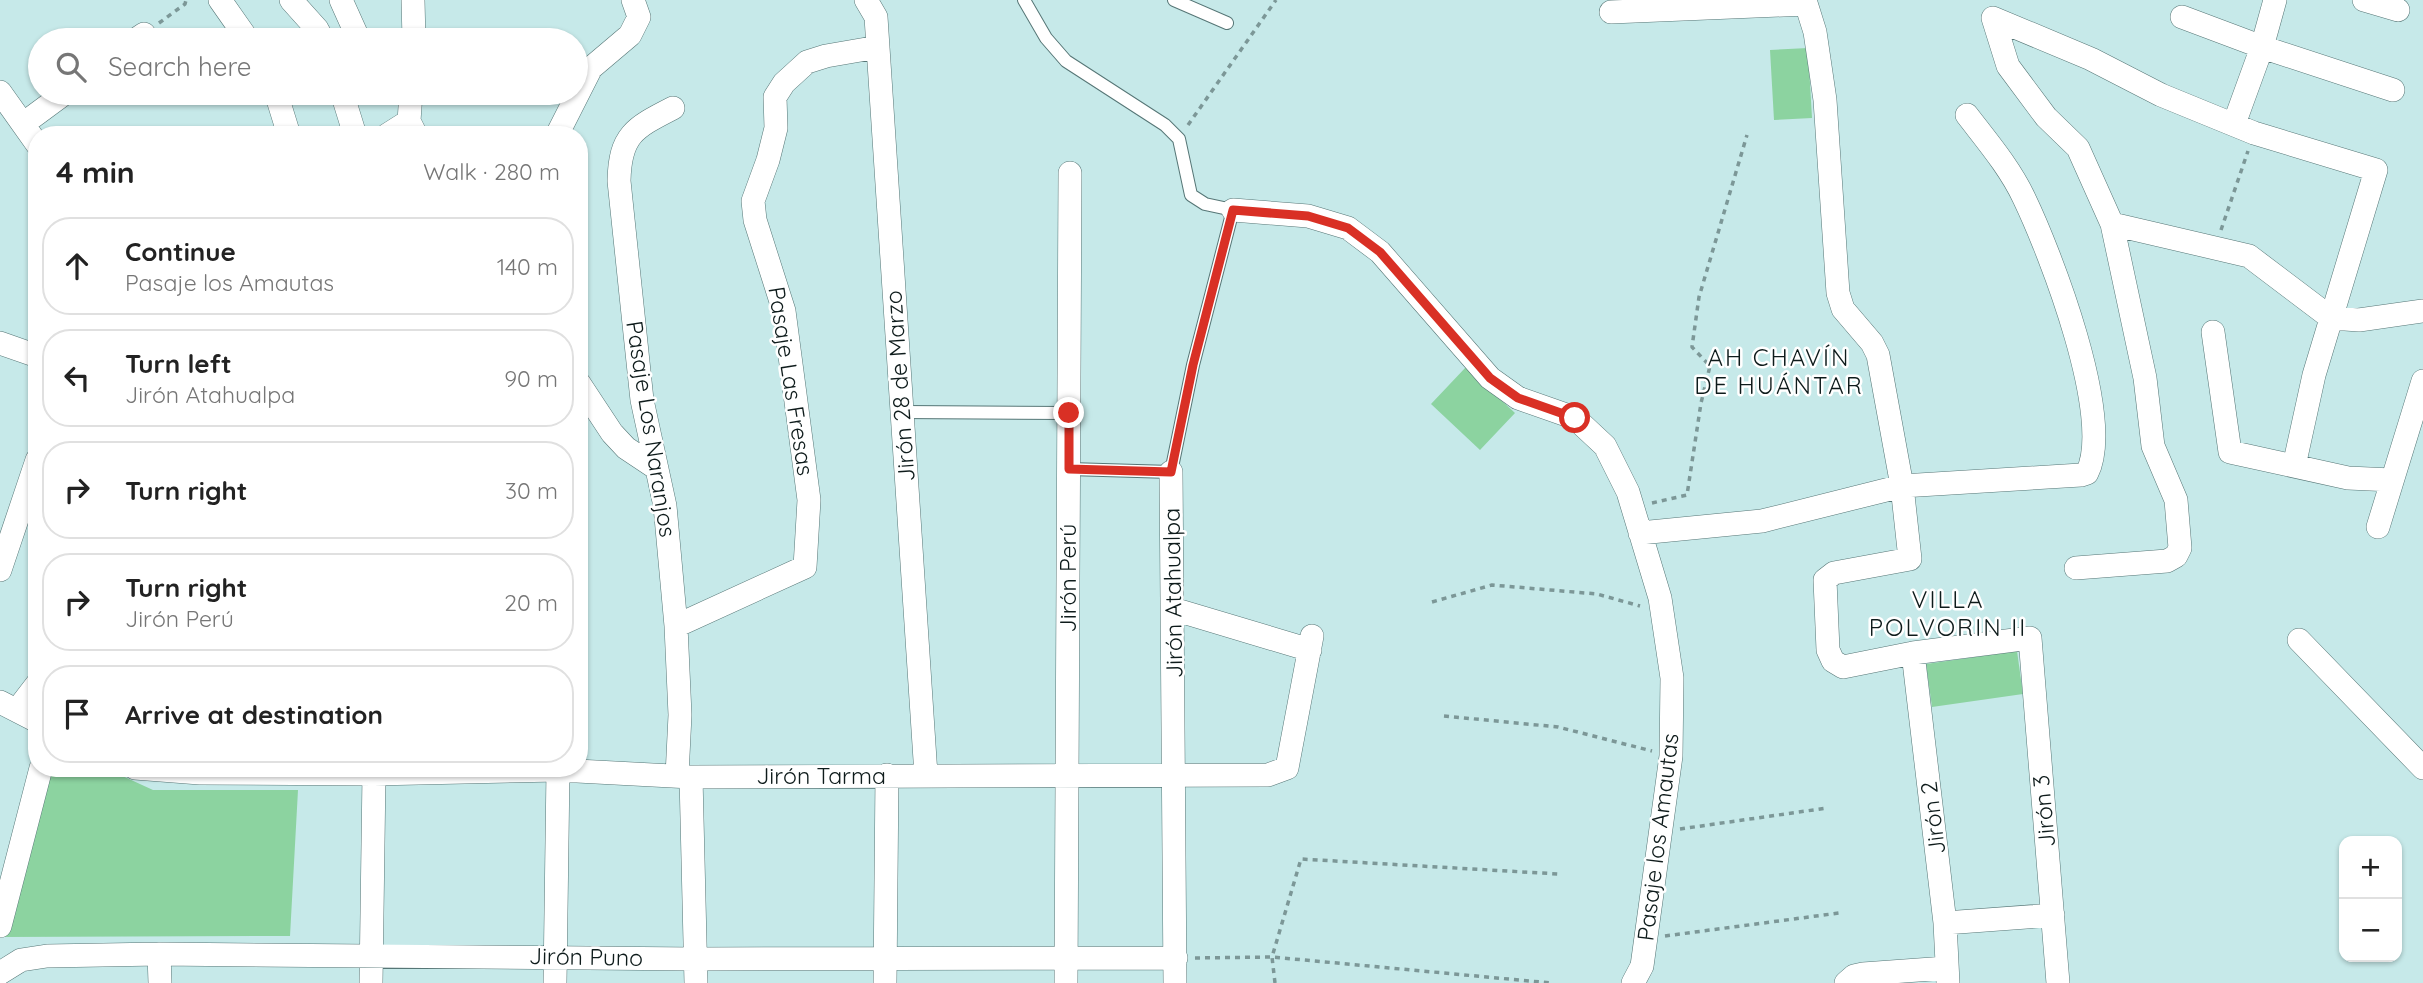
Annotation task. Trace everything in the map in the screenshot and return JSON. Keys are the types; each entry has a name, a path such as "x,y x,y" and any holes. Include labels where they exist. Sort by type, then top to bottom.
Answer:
{"street":[{"path":"220,0 240,28"},
{"path":"291,0 316,28"},
{"path":"341,0 354,28"},
{"path":"413,0 414,28"},
{"path":"588,74 591,68 630,35 639,17 634,0"},
{"name":"Jirón 28 de Marzo","path":"866,0 876,17 926,775"},
{"path":"2244,128 2274,0"},
{"path":"2364,0 2398,10"},
{"path":"1611,12 1734,3 1806,2 1815,32 1825,100 1838,293 1843,309 1872,343 1878,355 1902,486 1910,559 1833,573 1825,580 1828,650 1833,661 1843,667 1913,653"},
{"path":"2182,17 2262,47 2393,90"},
{"path":"2076,568 2167,561 2176,556 2180,548 2176,500 2153,446 2145,378 2112,224 2078,148 2046,117 2008,66 1993,18 2091,59 2161,95 2244,128 2376,170 2314,375 2294,466"},
{"name":"Pasaje Las Fresas","path":"676,626 804,568 806,564 809,500 784,311 755,220 752,201 768,160 776,128 775,97 784,82 807,62 878,47"},
{"path":"0,92 28,131"},
{"path":"23,124 49,105"},
{"path":"280,105 286,126"},
{"path":"346,105 352,126"},
{"path":"411,105 412,126"},
{"path":"562,126 572,105"},
{"name":"Pasaje Los Naranjos","path":"673,108 639,126 628,141 620,158 620,181 642,400 665,506 676,626 696,983"},
{"path":"1640,533 1762,521 1902,486 2087,473 2095,426 2091,396 2069,309 2024,197 2002,161 1967,115"},
{"name":"Jirón Perú","path":"1066,983 1070,173"},
{"name":"Pasaje los Amautas","path":"1233,210 1308,216 1348,228 1380,252 1490,378 1518,398 1575,418 1605,446 1628,492 1660,598 1672,678 1671,756 1642,966 1633,983"},
{"path":"2112,224 2249,256 2331,318 2359,320 2423,311"},
{"path":"2213,332 2230,452 2348,478 2392,480"},
{"path":"0,343 28,353"},
{"path":"2378,527 2423,381"},
{"path":"588,397 612,433 626,448 656,468"},
{"name":"Jirón Atahualpa","path":"1171,472 1175,983"},
{"path":"0,570 28,487"},
{"name":"Jirón Tarma","path":"588,771 684,776 1268,775 1287,768 1311,643 1173,609"},
{"name":"Jirón 3","path":"1913,653 2029,638 2058,983"},
{"path":"2299,640 2423,768"},
{"name":"Jirón 2","path":"1913,653 1945,923 1947,976"},
{"path":"885,983 887,775"},
{"path":"0,926 39,777"},
{"path":"371,983 374,777"},
{"path":"555,983 558,777"},
{"path":"1945,923 2053,915"},
{"path":"159,954 160,983"},
{"name":"Jirón Puno","path":"0,973 21,960 47,956 159,954 694,959 1176,958"},
{"path":"1846,983 1854,976 1863,974 1947,976"}],"lane":[{"path":"1024,0 1046,38 1066,61 1165,125 1179,139 1191,195 1205,204 1233,210"},
{"path":"1174,0 1227,23"},
{"name":"Jirón Atahualpa","path":"1171,472 1193,365 1233,210"},
{"path":"902,412 1069,413"},
{"path":"1069,469 1171,472"}],"path":[{"path":"152,28 185,5 186,0"},
{"path":"1179,139 1276,0"},
{"path":"2215,247 2244,128"},
{"path":"1633,508 1687,495 1701,403 1710,366 1692,347 1699,297 1747,135"},
{"path":"1432,602 1492,584 1597,594 1662,612"},
{"path":"1444,716 1558,727 1671,756"},
{"path":"1661,831 1827,808"},
{"path":"1275,983 1272,957 1301,859 1558,874"},
{"path":"1646,939 1839,913"},
{"path":"1176,958 1272,957 1551,983"}],"green space":[{"path":"1808,48 1812,118 1774,120 1770,50"},
{"path":"1466,367 1515,413 1480,450 1431,404"},
{"path":"2017,651 2023,694 1932,707 1926,664"},
{"path":"40,777 125,777 153,790 298,790 290,936 0,937"}],"district":[{"name":"AH CHAVÍN DE HUÁNTAR","path":"1779,372"},
{"name":"VILLA POLVORIN II","path":"1948,614"}],"route":[{"path":"1069,413 1069,469 1171,472 1193,365 1233,210 1308,216 1348,228 1380,252 1490,378 1518,398 1575,418"}]}
